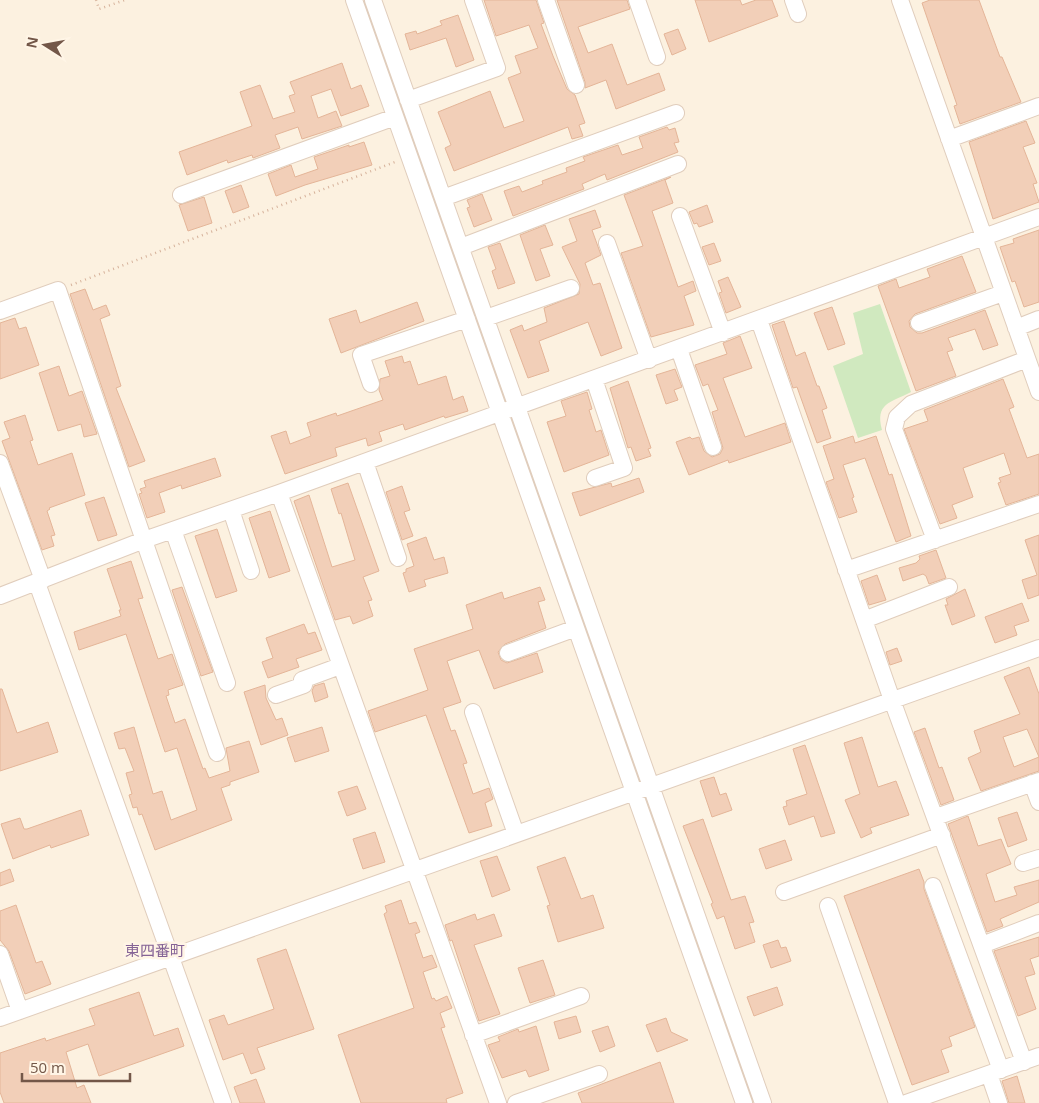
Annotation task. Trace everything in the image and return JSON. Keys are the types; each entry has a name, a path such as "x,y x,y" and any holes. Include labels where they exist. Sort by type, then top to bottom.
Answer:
{"street":[{"path":"354,0 744,1103"},
{"path":"373,0 763,1103"},
{"path":"408,100 497,68 473,0"},
{"path":"546,0 576,85"},
{"path":"637,0 657,57"},
{"path":"900,0 1039,392"},
{"path":"949,139 1039,106"},
{"path":"443,198 676,113"},
{"path":"181,195 395,117"},
{"path":"461,247 678,164"},
{"path":"680,216 723,333"},
{"path":"0,596 144,540 279,494 1039,217"},
{"path":"607,243 649,360"},
{"path":"486,318 571,288"},
{"path":"0,311 58,290 217,753"},
{"path":"919,322 1003,293"},
{"path":"371,384 361,354 467,319"},
{"path":"1016,328 1039,319"},
{"path":"759,320 892,700 982,945 1031,1059 906,1103"},
{"path":"679,349 713,447"},
{"path":"935,540 894,429 897,417 911,404 1027,359"},
{"path":"594,380 624,468 595,478"},
{"path":"0,462 40,582 223,1103"},
{"path":"365,462 398,558"},
{"path":"279,494 498,1103"},
{"path":"846,570 1039,504"},
{"path":"231,510 251,571"},
{"path":"173,530 227,683"},
{"path":"864,620 949,587"},
{"path":"508,653 576,628"},
{"path":"0,1018 1039,648"},
{"path":"276,695 304,685 302,680 340,666"},
{"path":"473,712 516,834"},
{"path":"936,817 1036,782 1039,802"},
{"path":"784,892 942,835"},
{"path":"1023,864 1039,858"},
{"path":"933,886 995,1072 999,1103"},
{"path":"828,906 897,1103"},
{"path":"982,945 1039,923"},
{"path":"0,954 20,1011"},
{"path":"473,1035 581,996"},
{"path":"516,1103 599,1074"}],"path":[{"path":"96,0 99,9 125,0"},
{"path":"58,290 408,157"}],"green space":[{"path":"880,304 911,392 886,405 881,414 882,430 858,438 833,366 863,354 853,313"}],"building":[{"path":"484,0 536,0 544,23 541,24 553,56 567,89 575,95 585,123 579,125 583,136 572,139 568,127 454,171 445,148 451,145 438,112 490,91 504,128 524,121 508,78 521,73 515,56 538,48 529,25 496,36"},
{"path":"557,0 627,0 630,9 578,27 588,53 612,44 627,85 659,73 665,90 616,109 606,80 585,88 585,82"},
{"path":"695,0 740,0 742,5 756,0 772,0 778,16 709,42"},
{"path":"930,0 979,0 1000,57 1002,57 1021,102 960,124 954,106 957,105 922,3"},
{"path":"458,15 474,60 456,67 446,38 410,50 405,34 416,31 417,34 442,25 440,21"},
{"path":"678,29 686,49 672,55 664,34"},
{"path":"342,63 351,89 361,85 369,106 341,116 331,89 311,96 318,118 336,111 342,126 302,139 298,127 275,135 280,148 253,158 252,155 228,163 227,160 187,175 179,152 252,126 240,92 260,85 273,119 295,112 289,96 295,94 290,82"},
{"path":"1026,121 1035,143 1023,147 1037,183 1033,184 1039,202 993,219 969,142"},
{"path":"667,127 669,130 675,128 679,142 674,143 678,152 607,180 605,174 582,184 584,189 513,216 504,191 519,186 522,192 543,184 542,181 567,172 566,168 585,161 583,157 618,145 622,155 643,148 639,137"},
{"path":"364,142 372,165 305,185 276,196 268,174 291,165 295,177 318,169 314,157"},
{"path":"671,177 665,180 673,203 652,211 678,287 693,281 696,291 684,296 694,325 651,337 621,253 643,246 624,195"},
{"path":"241,185 249,207 233,213 225,191"},
{"path":"482,194 492,220 474,227 467,208 470,207 467,200"},
{"path":"204,197 212,223 188,231 179,205"},
{"path":"707,205 713,222 699,227 697,223 694,224 689,212"},
{"path":"595,210 601,227 592,230 601,255 585,263 593,285 600,283 622,348 601,356 588,322 539,341 549,371 528,378 510,330 522,325 524,331 547,322 544,308 579,294 580,284 562,247 577,241 569,219"},
{"path":"545,225 553,245 540,249 550,276 536,281 520,235"},
{"path":"1039,230 1039,302 1024,307 1015,281 1012,282 1000,247 1014,243 1013,239"},
{"path":"500,243 515,283 498,289 492,271 496,269 488,247"},
{"path":"714,243 721,261 709,265 702,247"},
{"path":"962,256 976,292 915,314 909,321 910,327 917,333 922,333 985,310 998,345 983,350 975,329 948,338 953,350 947,352 956,376 916,391 878,286 896,279 899,288 930,277 927,269"},
{"path":"728,277 741,307 726,313 719,293 722,292 718,281"},
{"path":"85,289 93,310 106,305 110,315 100,319 121,386 116,388 145,461 129,467 70,294"},
{"path":"417,302 424,321 341,353 329,319 356,310 360,323"},
{"path":"832,307 845,344 828,350 814,313"},
{"path":"15,318 19,329 26,327 39,365 0,379 0,323"},
{"path":"784,321 796,356 805,352 827,408 822,410 831,438 817,443 797,387 793,388 772,325"},
{"path":"740,336 752,368 723,378 745,437 785,423 791,442 729,463 728,460 689,475 676,442 690,437 692,439 699,437 704,451 712,457 720,454 723,448 712,412 718,410 708,384 703,386 695,365 727,354 723,343"},
{"path":"402,356 404,363 410,361 418,385 446,376 453,400 463,396 468,411 445,418 444,416 405,430 403,424 379,432 382,441 368,446 366,438 335,448 337,456 285,474 271,436 286,431 290,444 311,436 307,423 336,413 337,416 383,400 379,390 380,379 390,376 385,361"},
{"path":"59,366 69,396 82,391 97,434 84,437 81,424 58,431 39,373"},
{"path":"675,369 682,387 674,390 678,400 666,404 656,375"},
{"path":"1003,379 1014,407 1009,409 1027,458 1039,454 1039,494 1006,505 998,483 1001,482 999,478 1011,474 1004,453 963,468 973,497 952,505 957,518 940,524 904,429 928,421 924,410"},
{"path":"628,381 651,448 648,449 651,456 636,461 631,447 628,448 610,388"},
{"path":"587,392 592,409 589,410 596,432 601,430 609,455 564,472 547,422 566,416 561,401"},
{"path":"25,415 33,440 30,441 38,465 72,453 85,495 49,508 47,511 55,535 51,536 54,546 42,550 2,441 10,438 4,422"},
{"path":"853,436 855,443 876,436 889,475 892,474 911,536 896,542 865,458 843,465 857,512 839,518 826,482 834,479 823,446"},
{"path":"215,458 221,476 182,489 181,485 159,493 165,512 147,518 139,494 142,493 140,489 146,487 144,481"},
{"path":"639,478 644,492 580,516 572,493 611,483 612,487"},
{"path":"348,483 379,571 363,577 372,600 368,601 373,616 353,624 350,616 335,620 294,501 309,495 332,567 355,560 341,513 339,514 331,489"},
{"path":"402,486 410,510 404,512 413,536 402,540 386,492"},
{"path":"104,497 117,535 98,541 85,503"},
{"path":"270,511 290,571 269,578 249,518"},
{"path":"217,529 237,591 216,598 195,536"},
{"path":"1039,535 1039,595 1028,599 1022,580 1037,575 1025,540"},
{"path":"426,537 434,560 444,557 448,573 424,580 426,586 409,592 403,573 406,572 406,569 414,566 407,544"},
{"path":"936,550 946,578 929,584 926,576 923,574 903,581 899,568 916,563 920,559 919,556"},
{"path":"131,561 143,598 138,599 158,659 172,654 183,685 168,690 169,695 166,696 175,723 185,719 203,769 205,768 209,778 230,771 226,748 249,741 259,772 230,782 230,785 221,788 232,820 155,850 142,814 139,815 137,807 133,808 129,795 132,794 126,773 134,771 125,748 119,749 114,733 134,727 153,794 162,791 171,820 197,810 177,748 165,752 126,634 79,650 74,632 121,616 119,610 121,610 107,569"},
{"path":"877,575 886,600 869,605 861,581"},
{"path":"182,587 213,672 201,676 172,590"},
{"path":"540,587 545,600 538,602 546,628 505,644 498,652 501,660 507,663 537,653 543,672 494,689 479,650 447,661 461,702 443,708 451,731 455,730 467,763 463,764 473,794 489,788 493,799 485,803 492,826 469,833 426,715 375,732 368,711 428,690 414,649 473,629 466,605 502,592 504,599"},
{"path":"965,589 975,616 952,625 945,605 948,605 946,599"},
{"path":"1022,603 1029,621 1014,626 1017,635 995,643 985,617"},
{"path":"304,624 308,634 315,632 322,650 296,659 299,667 268,678 262,662 273,658 266,638"},
{"path":"897,648 902,661 890,665 886,652"},
{"path":"1029,667 1039,694 1039,757 1039,771 981,791 968,758 981,752 974,731 1020,714 1004,677","holes":["1027,729 1039,757 1014,767 1003,737"]},
{"path":"324,683 328,697 315,702 312,691 314,686"},
{"path":"265,685 266,698 276,720 282,718 288,735 261,745 244,692"},
{"path":"0,689 2,689 17,733 48,722 58,752 0,771"},
{"path":"322,727 329,751 295,762 287,738"},
{"path":"925,728 939,768 942,767 954,800 941,805 914,732"},
{"path":"862,737 878,787 896,781 909,815 870,828 872,833 861,838 845,800 860,794 844,743"},
{"path":"805,745 835,833 821,837 814,816 789,825 783,807 787,806 786,801 807,794 793,749"},
{"path":"714,777 720,795 726,793 732,810 712,817 700,781"},
{"path":"357,786 366,809 347,816 338,792"},
{"path":"81,810 89,835 51,848 50,845 13,859 1,824 20,818 24,829 27,829"},
{"path":"1017,812 1027,840 1008,847 998,818"},
{"path":"968,816 978,846 1001,839 1011,864 986,874 995,902 1017,895 1014,887 1039,880 1039,902 1000,919 1003,926 987,932 948,824"},
{"path":"703,819 731,900 745,896 754,922 749,923 755,942 735,949 724,916 717,919 711,904 713,903 683,826"},
{"path":"375,832 385,862 363,869 353,839"},
{"path":"785,840 792,860 766,869 759,849"},
{"path":"497,856 510,890 492,897 480,861"},
{"path":"565,857 581,899 593,895 604,928 558,942 547,906 550,905 537,867"},
{"path":"10,869 14,881 0,886 0,873"},
{"path":"919,869 924,882 924,889 975,1027 949,1037 952,1046 941,1050 949,1072 912,1085 844,896"},
{"path":"401,900 409,924 416,922 420,932 415,934 423,958 432,955 437,967 423,972 432,999 434,998 436,1001 447,996 452,1008 440,1013 445,1027 441,1028 463,1093 446,1099 447,1103 361,1103 338,1035 414,1008 384,914 387,912 385,906"},
{"path":"16,905 36,963 42,961 51,984 25,994 9,951 0,940 0,911"},
{"path":"475,914 477,920 494,914 502,936 474,945 500,1014 479,1021 452,940 450,941 445,925"},
{"path":"1039,937 1039,956 1030,959 1035,974 1025,977 1036,1009 1018,1016 994,951"},
{"path":"778,940 781,948 786,947 791,961 771,968 763,945"},
{"path":"286,949 314,1029 257,1048 265,1069 251,1074 243,1053 223,1060 209,1020 224,1015 228,1025 274,1009 257,959"},
{"path":"543,960 555,995 530,1003 518,968"},
{"path":"777,987 783,1005 754,1016 747,997"},
{"path":"139,992 154,1036 178,1028 184,1046 99,1076 88,1044 66,1052 77,1088 84,1085 91,1103 4,1103 0,1092 0,1053 45,1038 46,1041 95,1025 89,1009"},
{"path":"576,1016 581,1032 559,1039 554,1022"},
{"path":"666,1018 671,1032 688,1040 657,1052 646,1025"},
{"path":"536,1026 549,1070 529,1077 526,1070 502,1078 488,1045 500,1041 498,1037 518,1029 519,1032"},
{"path":"608,1026 615,1046 600,1052 592,1031"},
{"path":"660,1062 674,1103 582,1103 578,1093"},
{"path":"1017,1076 1025,1103 1009,1103 1002,1081"},
{"path":"256,1079 265,1103 240,1103 234,1087"}],"district":[{"name":"東四番町","path":"155,950"}]}
